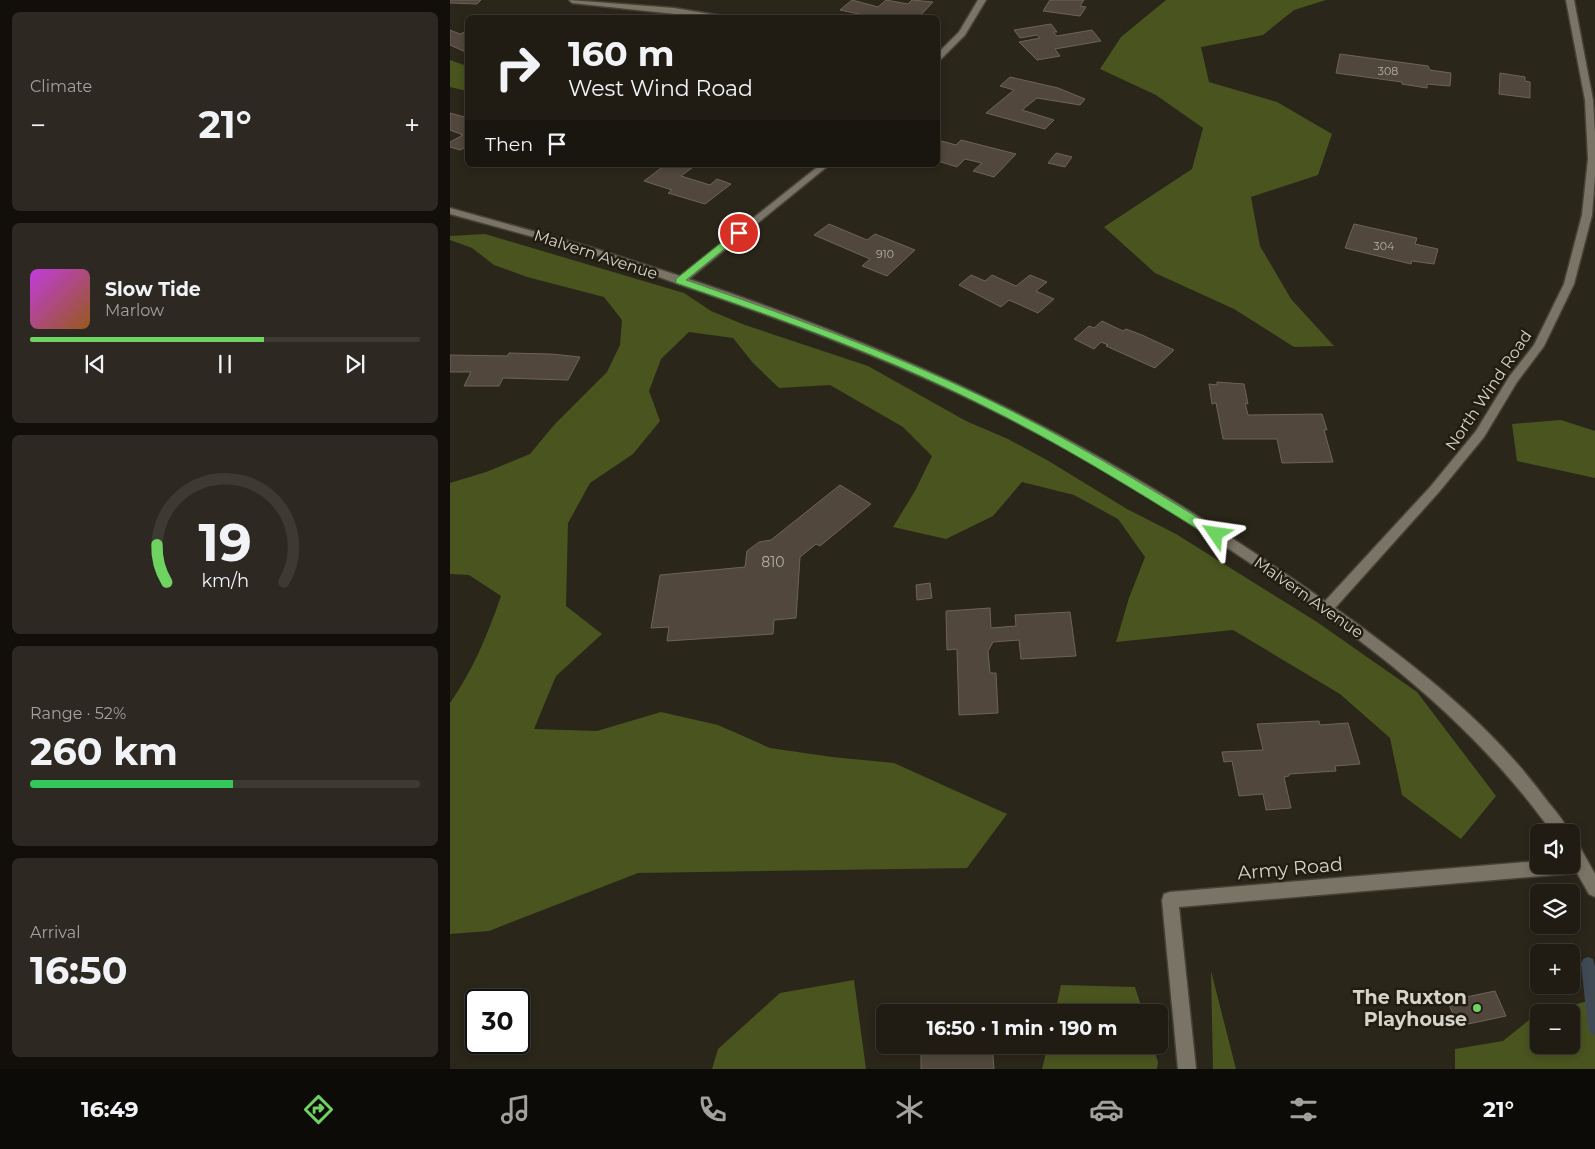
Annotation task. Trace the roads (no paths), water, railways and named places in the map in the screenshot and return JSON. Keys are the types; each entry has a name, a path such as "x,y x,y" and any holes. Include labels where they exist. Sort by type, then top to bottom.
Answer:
{"street":[{"path":"940,55 962,33 982,0"},
{"name":"North Wind Road","path":"1326,608 1435,488 1480,434 1513,380 1539,346 1569,284 1587,215 1592,160 1592,100 1570,0"},
{"path":"572,1 710,15"},
{"path":"680,281 822,167"},
{"name":"Malvern Avenue","path":"450,211 609,256 792,320 852,343 979,399 1036,428 1161,500 1326,608 1389,654 1472,728 1543,805 1556,824"},
{"path":"1580,860 1595,889"},
{"name":"Army Road","path":"1187,1069 1170,900 1583,864"}],"waterway":[{"path":"1588,964 1595,1028"}],"place":[{"name":"The Ruxton Playhouse","path":"1477,1008"}]}
